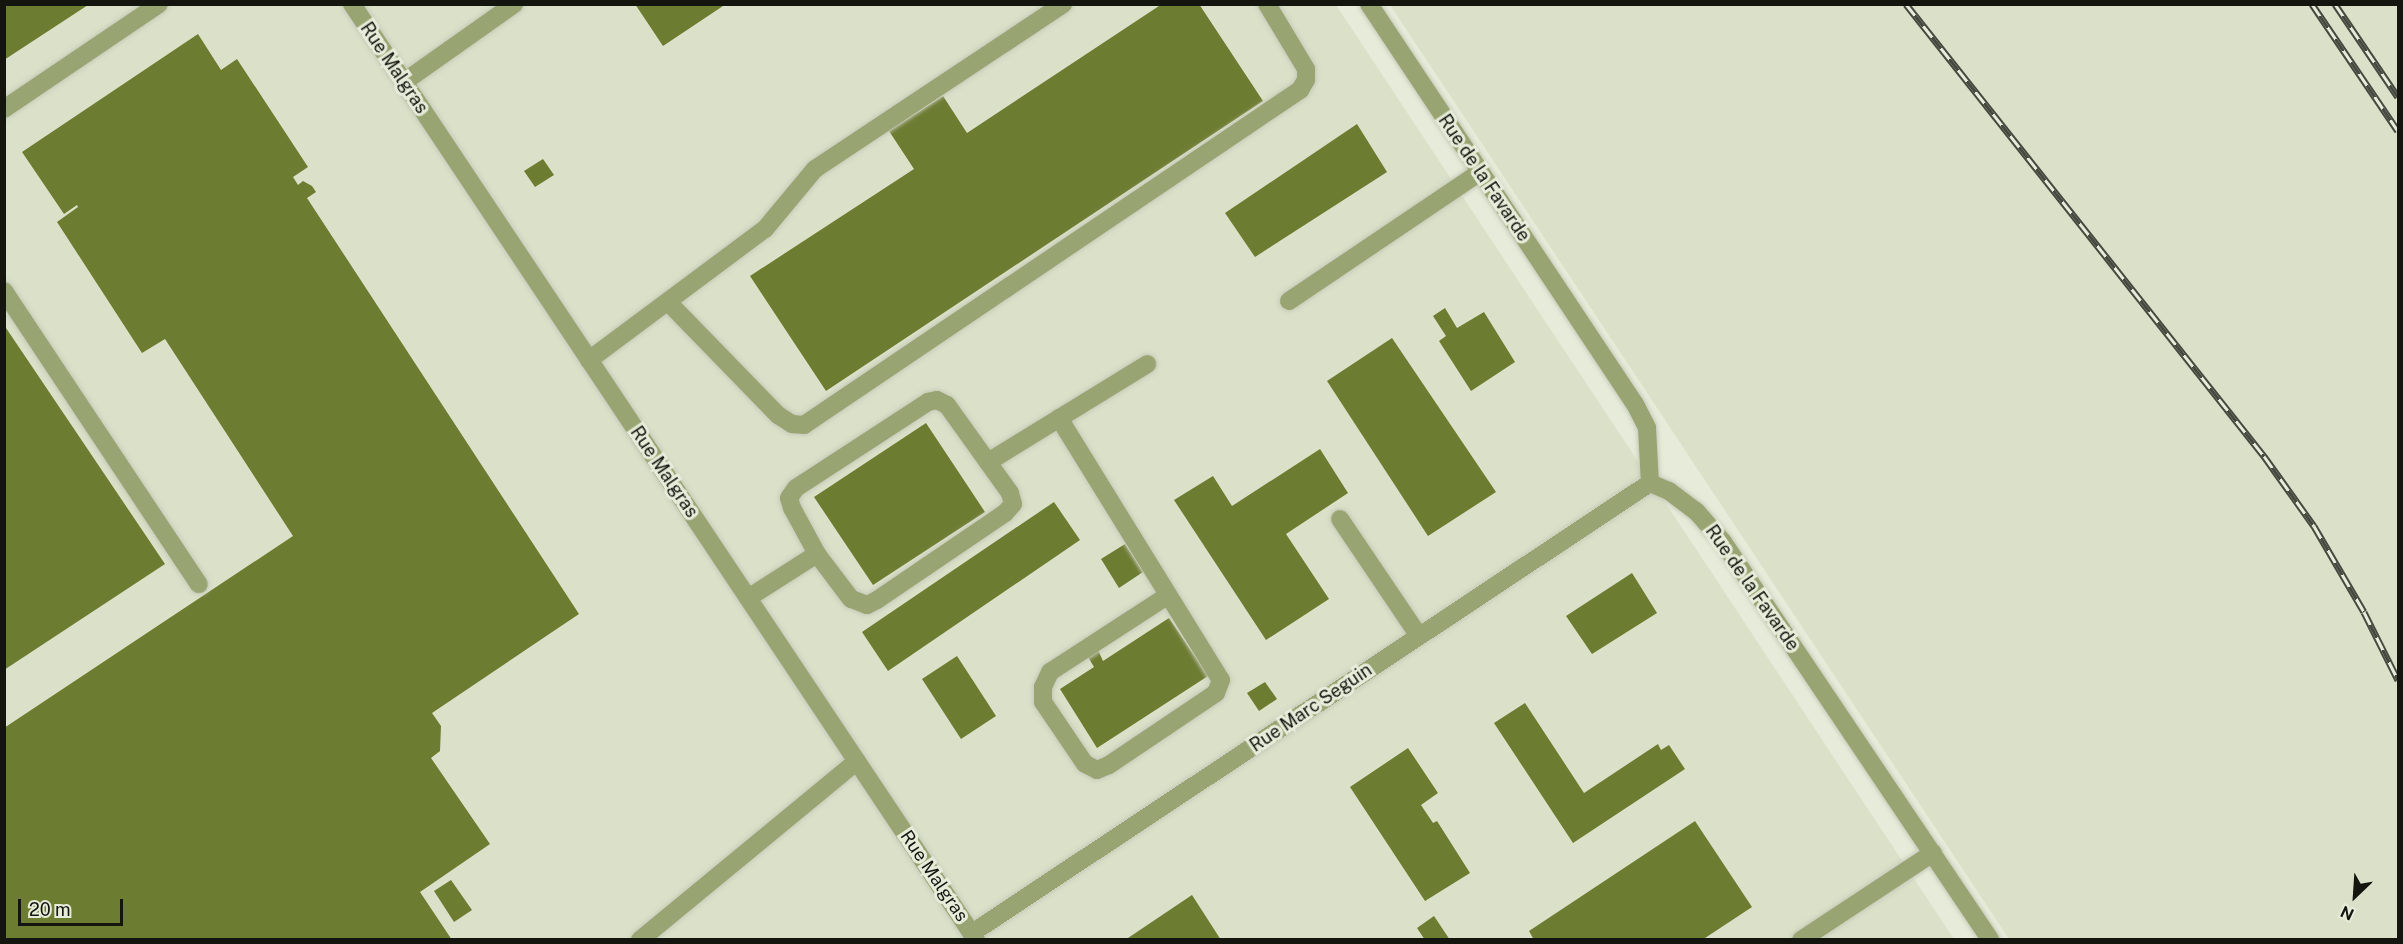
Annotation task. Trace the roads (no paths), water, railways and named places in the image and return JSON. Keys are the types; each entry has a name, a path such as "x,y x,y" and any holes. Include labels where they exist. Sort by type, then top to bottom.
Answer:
{"street":[{"path":"4,109 159,4"},
{"name":"Rue Malgras","path":"352,4 974,936"},
{"path":"404,82 514,4"},
{"path":"590,360 765,229 815,169 1063,4"},
{"path":"668,302 778,415 792,424 804,424 1300,90 1306,80 1306,69 1267,4"},
{"name":"Rue de la Favarde","path":"1369,4 1635,404 1647,428 1650,483 1670,491 1696,511 1723,542 1990,939"},
{"path":"1289,301 1480,172"},
{"path":"4,291 199,584"},
{"path":"988,462 1147,364"},
{"path":"937,400 947,405 1010,493 1012,504 1005,513 867,605 851,599 817,554 792,508 789,498 795,488 928,402 937,400"},
{"path":"1059,418 1167,597 1221,680 1220,687 1109,765 1097,770 1085,764 1043,702 1043,687 1050,672 1167,597"},
{"name":"Rue Marc Seguin","path":"974,936 1650,483"},
{"path":"1340,519 1419,636"},
{"path":"748,598 817,554"},
{"path":"640,939 857,761"},
{"path":"1801,939 1933,853"}],"railway":[{"path":"1906,4 2264,456 2314,526 2364,612 2398,680"},
{"path":"2312,4 2398,131"},
{"path":"2335,4 2398,97"}]}
